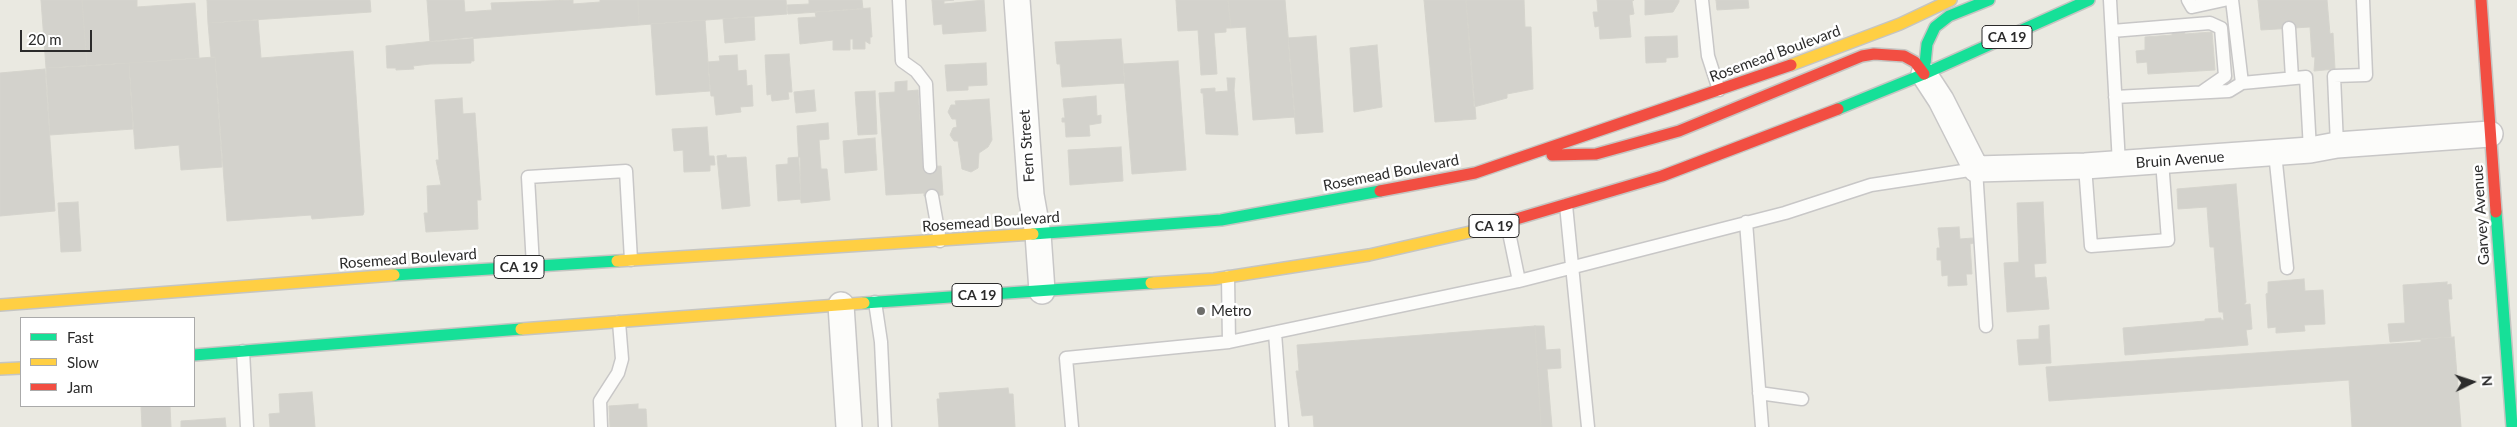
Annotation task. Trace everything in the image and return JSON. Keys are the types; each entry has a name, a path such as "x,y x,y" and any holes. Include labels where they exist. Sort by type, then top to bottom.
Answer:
{"main road":[{"name":"Rosemead Boulevard","path":"0,305 533,266 940,241 1221,220 1475,173 1719,90 1900,24 1951,0"},
{"path":"1924,74 1927,44 1936,27 1949,16 1989,0"},
{"name":"CA 19","path":"195,355 875,302 1228,277 1369,255 1507,223 1662,176 1788,129 1924,74 2089,0"},
{"name":"Garvey Avenue","path":"2481,0 2490,134 2503,248 2513,388 2512,427"},
{"path":"1536,152 1561,156 1596,154 1679,131 1862,56 1874,54 1904,56 1915,62 1924,74"},
{"path":"0,369 20,368"}],"street":[{"name":"Fern Street","path":"1017,0 1031,195 1038,234 1042,291"},
{"path":"1924,74 1942,100 1976,169"},
{"name":"Bruin Avenue","path":"1976,169 2118,164 2275,153 2310,150 2336,145 2490,134"},
{"path":"841,305 849,427"}],"lane":[{"path":"899,0 902,61 916,71 926,84 930,167"},
{"path":"1702,0 1708,56 1719,90"},
{"path":"2110,0 2118,164"},
{"path":"2188,0 2192,7 2224,0"},
{"path":"2232,0 2242,83"},
{"path":"2336,145 2334,76 2366,75 2363,0"},
{"path":"2112,31 2210,22 2221,28 2225,76 2202,92"},
{"path":"2289,28 2292,78"},
{"path":"2115,98 2229,91 2242,83 2306,77 2310,150"},
{"path":"2275,153 2287,268"},
{"path":"2085,166 2091,246 2101,246 2168,240 2162,161"},
{"path":"1072,427 1066,358 1229,342 1275,333 1572,268 1785,213 1871,184 1976,169 1986,326"},
{"path":"533,266 528,177 626,171 631,260"},
{"path":"932,196 940,241"},
{"path":"1566,205 1588,427"},
{"path":"1746,222 1762,427"},
{"path":"1507,223 1519,281"},
{"path":"1228,277 1229,342"},
{"path":"875,302 881,342 885,427"},
{"path":"601,427 600,401 618,373 622,359 619,322"},
{"path":"1275,333 1282,427"},
{"path":"243,351 246,427"},
{"path":"1759,393 1802,399"}],"building":[{"path":"41,0 82,0 87,66 46,68"},
{"path":"82,0 137,0 137,7 195,3 199,58 87,66"},
{"path":"207,0 370,0 371,12 208,23"},
{"path":"427,0 464,0 465,12 492,10 491,3 573,0 573,4 600,2 600,0 638,0 639,25 430,42"},
{"path":"638,0 786,0 787,14 639,25"},
{"path":"809,0 862,0 863,9 788,14 787,5 809,4"},
{"path":"932,0 954,0 944,1 944,4 984,0 986,31 943,34 942,24 934,25"},
{"path":"1176,0 1228,0 1231,28 1226,28 1226,32 1214,33 1217,74 1201,75 1198,30 1178,31"},
{"path":"1228,0 1285,0 1295,117 1253,120 1246,27 1231,28"},
{"path":"1424,0 1466,0 1476,119 1435,122"},
{"path":"1466,0 1524,0 1525,27 1531,27 1533,89 1507,94 1507,98 1474,107"},
{"path":"1597,0 1634,0 1632,1 1634,14 1629,15 1631,37 1600,39 1599,26 1595,27 1593,12 1598,12"},
{"path":"1645,0 1679,0 1679,2 1673,12 1645,15"},
{"path":"1716,0 1748,0 1749,8 1717,10"},
{"path":"2258,0 2327,0 2330,34 2333,33 2335,69 2314,71 2315,57 2312,57 2310,27 2261,30"},
{"path":"870,8 872,37 870,37 870,44 865,41 865,49 853,49 853,39 850,39 850,50 833,50 833,40 800,44 798,18 816,17 815,12"},
{"path":"754,17 755,40 725,43 723,19"},
{"path":"258,20 261,58 353,51 363,215 312,219 311,215 227,221 215,57 211,57 208,23"},
{"path":"705,20 710,91 656,95 651,24"},
{"path":"2184,31 2185,34 2212,32 2215,70 2148,74 2147,62 2137,63 2136,51 2145,50 2145,37 2172,35 2172,32"},
{"path":"1316,36 1323,132 1296,134 1288,38"},
{"path":"1677,36 1678,57 1666,58 1666,62 1646,63 1645,37"},
{"path":"473,37 474,61 471,61 471,63 430,64 413,66 414,69 396,70 396,68 387,68 386,46"},
{"path":"1121,39 1125,83 1062,87 1060,64 1057,64 1055,42"},
{"path":"1377,45 1382,107 1354,112 1350,48"},
{"path":"789,54 792,92 788,92 789,99 772,101 771,94 767,95 765,55"},
{"path":"737,55 738,71 746,70 747,86 752,85 753,106 740,107 741,112 716,115 714,96 711,96 708,62 720,61 719,56"},
{"path":"215,57 222,167 181,170 179,145 135,149 129,63"},
{"path":"1178,61 1186,170 1132,174 1123,64"},
{"path":"129,63 133,129 50,135 46,68"},
{"path":"986,63 987,85 968,86 968,90 947,91 945,65"},
{"path":"45,69 55,211 0,216 0,73"},
{"path":"1227,78 1235,78 1234,90 1238,135 1206,134 1203,93 1201,93 1201,89 1215,88 1215,92 1228,91"},
{"path":"907,81 907,91 918,90 923,167 941,166 943,195 924,196 924,193 886,195 879,93 895,92 895,82"},
{"path":"814,90 816,111 796,113 794,92"},
{"path":"875,91 877,134 858,135 855,92"},
{"path":"1096,96 1097,116 1101,115 1101,123 1089,125 1090,136 1066,137 1065,122 1062,122 1062,118 1065,118 1063,99"},
{"path":"462,98 463,114 475,113 481,200 477,200 478,229 426,232 424,213 428,213 427,186 441,185 436,160 439,160 435,100"},
{"path":"989,99 992,140 988,147 979,153 978,168 971,172 962,169 958,141 954,141 950,135 953,128 957,127 956,119 952,119 948,112 951,105 956,105 955,101"},
{"path":"828,123 829,139 819,140 821,169 827,169 830,200 801,203 797,126"},
{"path":"707,127 709,156 714,156 715,165 710,165 710,171 684,172 683,150 674,151 672,129"},
{"path":"875,138 877,170 845,173 843,141"},
{"path":"1121,147 1123,181 1070,185 1068,150"},
{"path":"726,155 727,158 746,157 750,206 722,209 717,156"},
{"path":"800,157 801,199 778,201 776,165 788,164 788,158"},
{"path":"2236,184 2246,302 2244,305 2250,304 2252,329 2246,330 2248,345 2125,355 2123,328 2205,321 2205,319 2221,318 2221,320 2224,320 2223,312 2219,312 2214,247 2210,247 2207,207 2178,209 2177,189"},
{"path":"78,202 81,251 61,252 58,203"},
{"path":"2043,202 2046,263 2034,264 2035,278 2046,277 2049,309 2007,312 2004,263 2019,262 2017,203"},
{"path":"1959,227 1960,239 1973,238 1974,243 1970,244 1972,274 1966,274 1967,285 1948,286 1948,275 1942,276 1941,260 1937,260 1937,248 1940,248 1938,228"},
{"path":"2304,279 2305,291 2323,290 2325,324 2304,325 2305,331 2276,333 2276,327 2268,328 2266,294 2268,293 2268,282"},
{"path":"2447,282 2447,285 2451,284 2452,299 2448,299 2451,337 2390,342 2388,324 2405,323 2403,285"},
{"path":"2049,325 2051,363 2019,365 2017,340 2039,339 2039,326"},
{"path":"1535,326 1544,326 1546,350 1560,349 1561,368 1547,369 1552,427 1541,427"},
{"path":"1535,326 1541,427 1314,427 1313,415 1302,416 1296,371 1299,371 1297,345"},
{"path":"2454,337 2461,427 2352,427 2349,380 2049,401 2046,367 2421,342 2421,339"},
{"path":"1008,388 1009,394 1013,394 1015,427 939,427 937,399 940,399 939,393"},
{"path":"312,392 315,427 270,427 269,414 280,413 279,394"},
{"path":"638,404 638,409 646,409 647,427 610,427 609,406"},
{"path":"141,407 170,407 171,427 142,427"},
{"path":"225,418 226,427 181,427 181,421"}],"traffic: fast":[{"path":"1924,74 1927,44 1935,27 1949,16 1989,0"},
{"path":"1838,109 1924,74 2089,0"},
{"path":"1033,234 1221,220 1380,191"},
{"path":"2496,212 2512,427"},
{"path":"394,275 617,261"},
{"path":"864,303 1151,283"},
{"path":"195,355 521,329"}],"traffic: slow":[{"path":"1791,65 1900,24 1951,0"},
{"path":"1151,283 1214,279 1369,255 1479,230"},
{"path":"617,261 1033,234"},
{"path":"0,305 394,275"},
{"path":"521,329 864,303"},
{"path":"0,369 20,368"}],"traffic: jam":[{"path":"2481,0 2496,212"},
{"path":"1552,155 1596,154 1679,131 1862,56 1874,54 1904,56 1915,62 1924,74"},
{"path":"1380,191 1475,173 1791,65"},
{"path":"1479,230 1662,176 1838,109"}],"place":[{"name":"Metro","path":"1201,311"}]}
